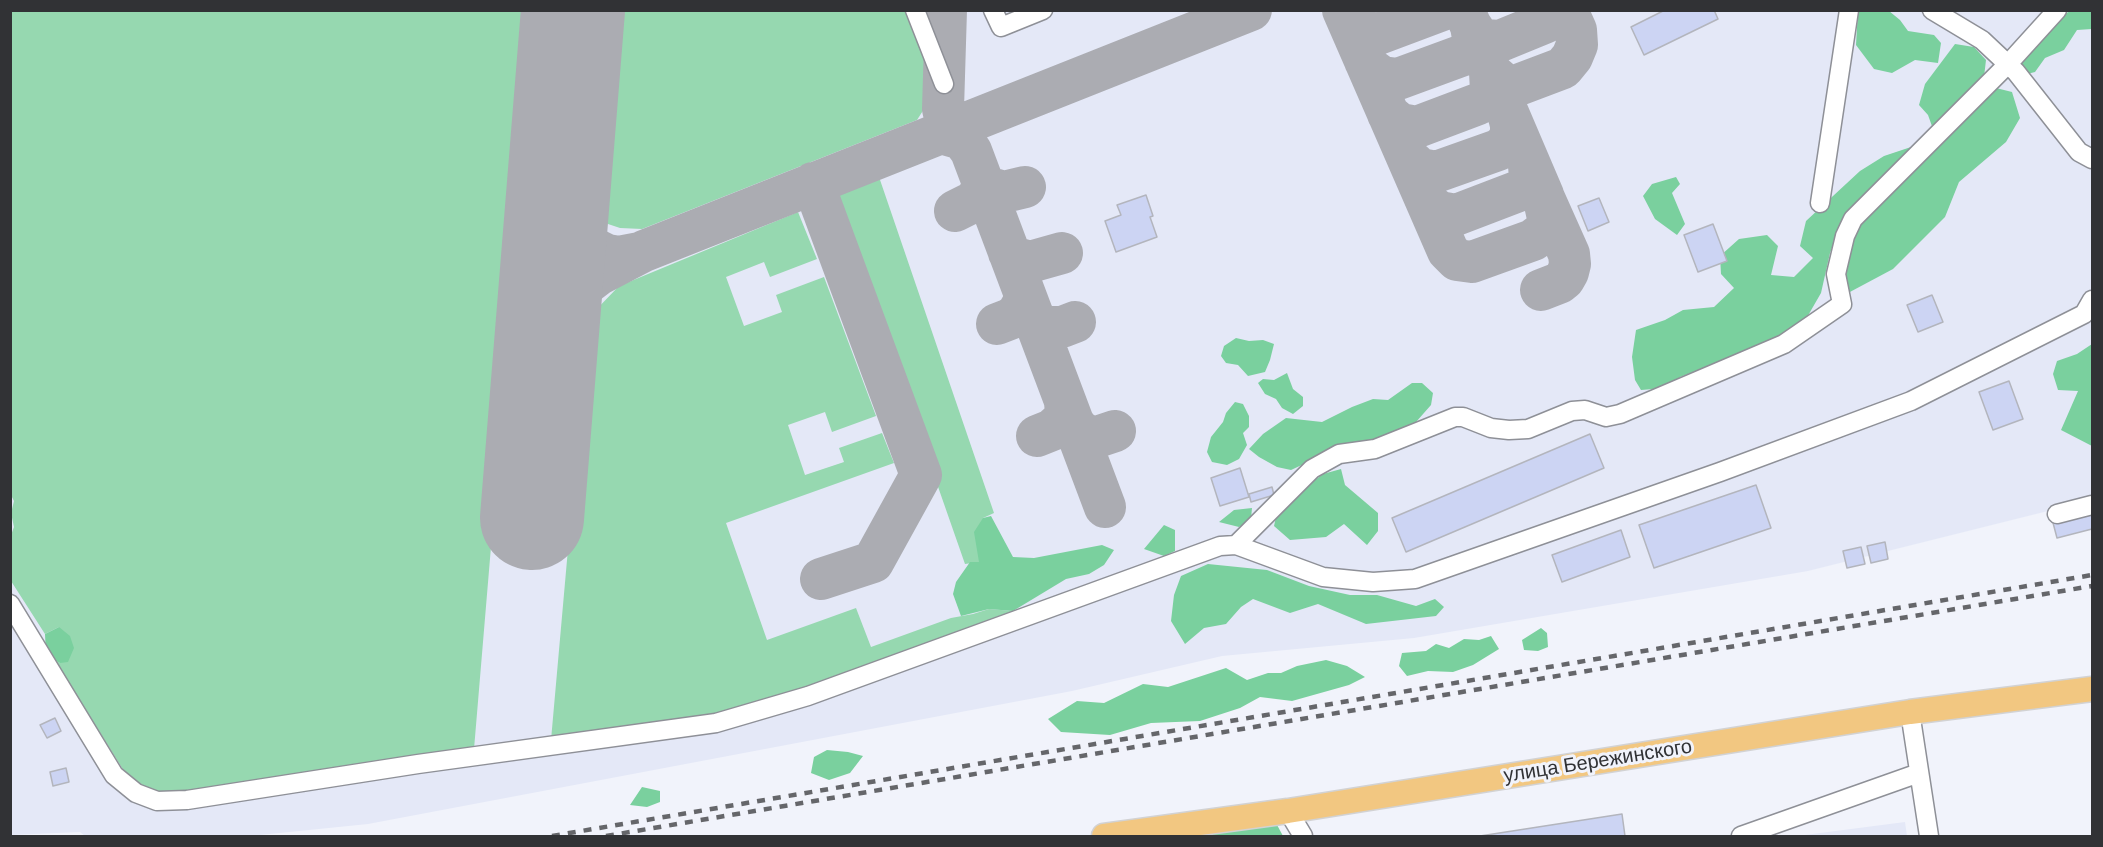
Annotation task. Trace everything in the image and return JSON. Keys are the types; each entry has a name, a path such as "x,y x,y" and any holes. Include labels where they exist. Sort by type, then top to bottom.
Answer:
{"main road":[{"name":"улица Бережинского","path":"1104,837 1288,811 1910,712 2092,689"}],"street":[{"path":"915,10 944,84"},
{"path":"993,10 1001,27 1043,10"},
{"path":"1820,203 1849,10"},
{"path":"1932,10 1982,40 2008,64 2079,152 2092,159"},
{"path":"1236,545 1312,469 1339,454 1375,449 1455,417 1463,417 1491,428 1518,430 1528,429 1572,411 1585,410 1606,417 1620,414 1784,344 1842,304 1838,294 1836,274 1845,236 1853,219 2008,64 2057,10"},
{"path":"10,604 114,775 136,793 157,801 187,800 418,764 716,723 808,696 1220,546 1236,545 1323,577 1373,582 1415,579 1720,472 1911,401 2084,314 2092,300"},
{"path":"2057,514 2092,505"},
{"path":"1910,712 1929,837"},
{"path":"1741,837 1919,773"},
{"path":"1288,811 1303,837"}],"shaded area":[{"path":"10,11 2092,11 2092,500 1808,571 1414,638 1222,656 1072,691 368,824 250,836 85,836 80,832 11,835"},
{"path":"1905,822 1907,836 1797,836"}],"green space":[{"path":"1858,10 1889,11 1908,31 1934,35 1941,43 1938,63 1915,60 1892,73 1874,69 1856,45"},
{"path":"11,11 536,11 474,749 178,792 158,792 138,785 122,768 55,660 60,663 59,627 45,634 11,581 11,535 14,527 11,513 14,501 11,495"},
{"path":"613,11 912,11 933,61 931,98 917,120 642,229 620,228 608,224 597,205"},
{"path":"2071,11 2092,11 2092,29 2077,30 2064,50 2045,58 2035,72 2019,76 2019,60 2059,16"},
{"path":"1955,44 1974,47 1986,60 1984,77 1933,129 1928,115 1919,105 1925,84"},
{"path":"1996,88 2012,92 2020,118 2006,142 1959,182 1945,217 1893,269 1848,293 1841,265 1852,245 1856,227"},
{"path":"1914,146 1843,218 1830,253 1821,293 1806,319 1777,340 1680,377 1665,388 1641,390 1635,380 1632,357 1636,330 1665,320 1683,310 1714,307 1734,288 1721,274 1720,256 1739,239 1767,235 1778,246 1771,275 1794,277 1813,258 1800,246 1806,221 1860,171 1884,156"},
{"path":"878,174 994,513 983,518 979,562 965,564 835,192"},
{"path":"1676,177 1680,184 1672,193 1685,224 1677,235 1655,219 1643,196 1652,184"},
{"path":"798,212 817,259 770,277 764,262 726,277 744,326 782,312 776,295 824,277 876,416 832,432 825,412 788,425 805,475 844,462 839,448 882,433 894,463 726,523 767,640 856,608 871,647 951,618 989,609 1013,611 805,689 714,717 551,740 588,324 592,314 619,286"},
{"path":"1236,338 1249,341 1263,340 1274,344 1265,372 1248,376 1238,365 1226,363 1221,356 1224,346"},
{"path":"2092,344 2092,446 2061,430 2078,391 2058,390 2053,374 2057,361 2077,354"},
{"path":"1287,373 1293,389 1303,397 1303,406 1293,414 1282,408 1276,399 1265,394 1258,383 1263,379 1274,380"},
{"path":"1412,383 1422,383 1433,393 1431,405 1416,422 1380,438 1319,457 1291,470 1277,467 1249,449 1263,434 1286,418 1322,422 1373,399 1388,400"},
{"path":"1235,402 1243,404 1249,416 1249,427 1243,433 1247,445 1239,459 1227,465 1212,462 1207,452 1211,437"},
{"path":"1341,469 1345,485 1378,513 1378,531 1367,545 1344,524 1326,537 1290,540 1274,526 1278,508 1323,474"},
{"path":"1252,508 1251,519 1239,527 1219,522 1234,510"},
{"path":"991,516 1013,557 1034,558 1102,545 1114,550 1104,565 1089,574 1066,579 1013,611 989,609 961,616 953,594 956,582 970,562 979,562 974,532 983,518"},
{"path":"1164,525 1175,530 1175,551 1164,556 1144,549"},
{"path":"1208,564 1267,570 1309,586 1350,595 1377,595 1416,606 1435,599 1444,607 1436,616 1366,624 1318,604 1290,613 1253,599 1241,607 1226,624 1204,628 1185,644 1171,621 1174,595 1181,576"},
{"path":"59,627 70,636 74,648 68,662 60,663 46,656 45,634"},
{"path":"1541,628 1547,633 1548,647 1538,651 1524,650 1522,640"},
{"path":"1491,636 1499,649 1473,665 1453,672 1428,671 1407,676 1399,666 1402,653 1426,651 1436,644 1449,648 1464,639 1479,640"},
{"path":"1326,660 1347,666 1365,677 1349,685 1292,701 1260,697 1240,708 1200,721 1151,723 1110,735 1061,732 1048,719 1077,701 1104,703 1143,684 1168,687 1226,668 1247,680"},
{"path":"827,750 863,756 850,773 829,780 811,773 814,757"},
{"path":"642,787 660,791 660,802 647,807 630,805"},
{"path":"1276,823 1283,836 1202,836"}],"building":[{"path":"1665,10 1714,10 1718,19 1644,55 1631,27"},
{"path":"1146,195 1157,237 1116,252 1105,221 1121,215 1117,205"},
{"path":"1599,198 1609,222 1588,231 1578,206"},
{"path":"1713,224 1727,261 1698,272 1684,235"},
{"path":"1932,295 1943,322 1918,332 1907,305"},
{"path":"2009,381 2023,419 1993,430 1979,392"},
{"path":"1590,434 1604,468 1406,552 1392,518"},
{"path":"1240,468 1249,497 1220,506 1211,478"},
{"path":"1756,485 1771,528 1654,568 1639,525"},
{"path":"1272,487 1274,495 1251,502 1249,494"},
{"path":"2092,509 2092,529 2057,538 2052,519"},
{"path":"1621,530 1630,557 1562,582 1552,555"},
{"path":"1885,542 1888,559 1871,563 1867,546"},
{"path":"1861,547 1865,564 1847,568 1843,551"},
{"path":"55,718 61,731 47,738 40,725"},
{"path":"66,768 69,782 53,786 50,772"},
{"path":"1622,814 1625,836 1480,836"}],"taxiway":[{"path":"946,10 943,109 948,130"},
{"path":"548,325 577,291 598,275 644,251 1251,10"},
{"path":"1343,10 1448,251 1457,260 1472,262 1533,240 1546,230 1548,218 1543,195 1464,10"},
{"path":"1346,16 1362,31 1378,34 1442,10"},
{"path":"1471,26 1484,40 1500,41 1544,23 1553,10"},
{"path":"1490,72 1504,84 1511,86 1563,68 1572,57 1577,45 1576,30 1567,10"},
{"path":"1365,61 1382,77 1398,79 1466,54 1473,38 1471,26"},
{"path":"1388,114 1400,124 1417,127 1478,104 1485,101 1491,91 1490,72"},
{"path":"1407,157 1420,169 1436,172 1498,150 1511,136 1509,117"},
{"path":"941,133 962,139 971,151 1105,507"},
{"path":"1425,197 1429,204 1439,212 1456,215 1524,189 1530,179 1529,165"},
{"path":"982,182 990,188 1004,192 1025,187"},
{"path":"955,211 975,201 982,189 982,182"},
{"path":"813,183 921,475 873,562 821,579"},
{"path":"558,195 564,217 583,243 607,255 619,257 640,253"},
{"path":"1541,290 1564,279 1570,264 1569,254 1544,198"},
{"path":"1009,253 1016,258 1030,262 1062,253"},
{"path":"997,324 1017,314 1024,302 1024,294"},
{"path":"1033,316 1040,324 1047,327 1062,327 1075,322"},
{"path":"1037,436 1052,430 1063,420 1066,413 1065,402"},
{"path":"1072,420 1078,430 1090,437 1115,431"}],"runway":[{"path":"532,518 573,10"}],"railway":[{"path":"552,836 2092,575"},
{"path":"606,836 2092,586"}]}
